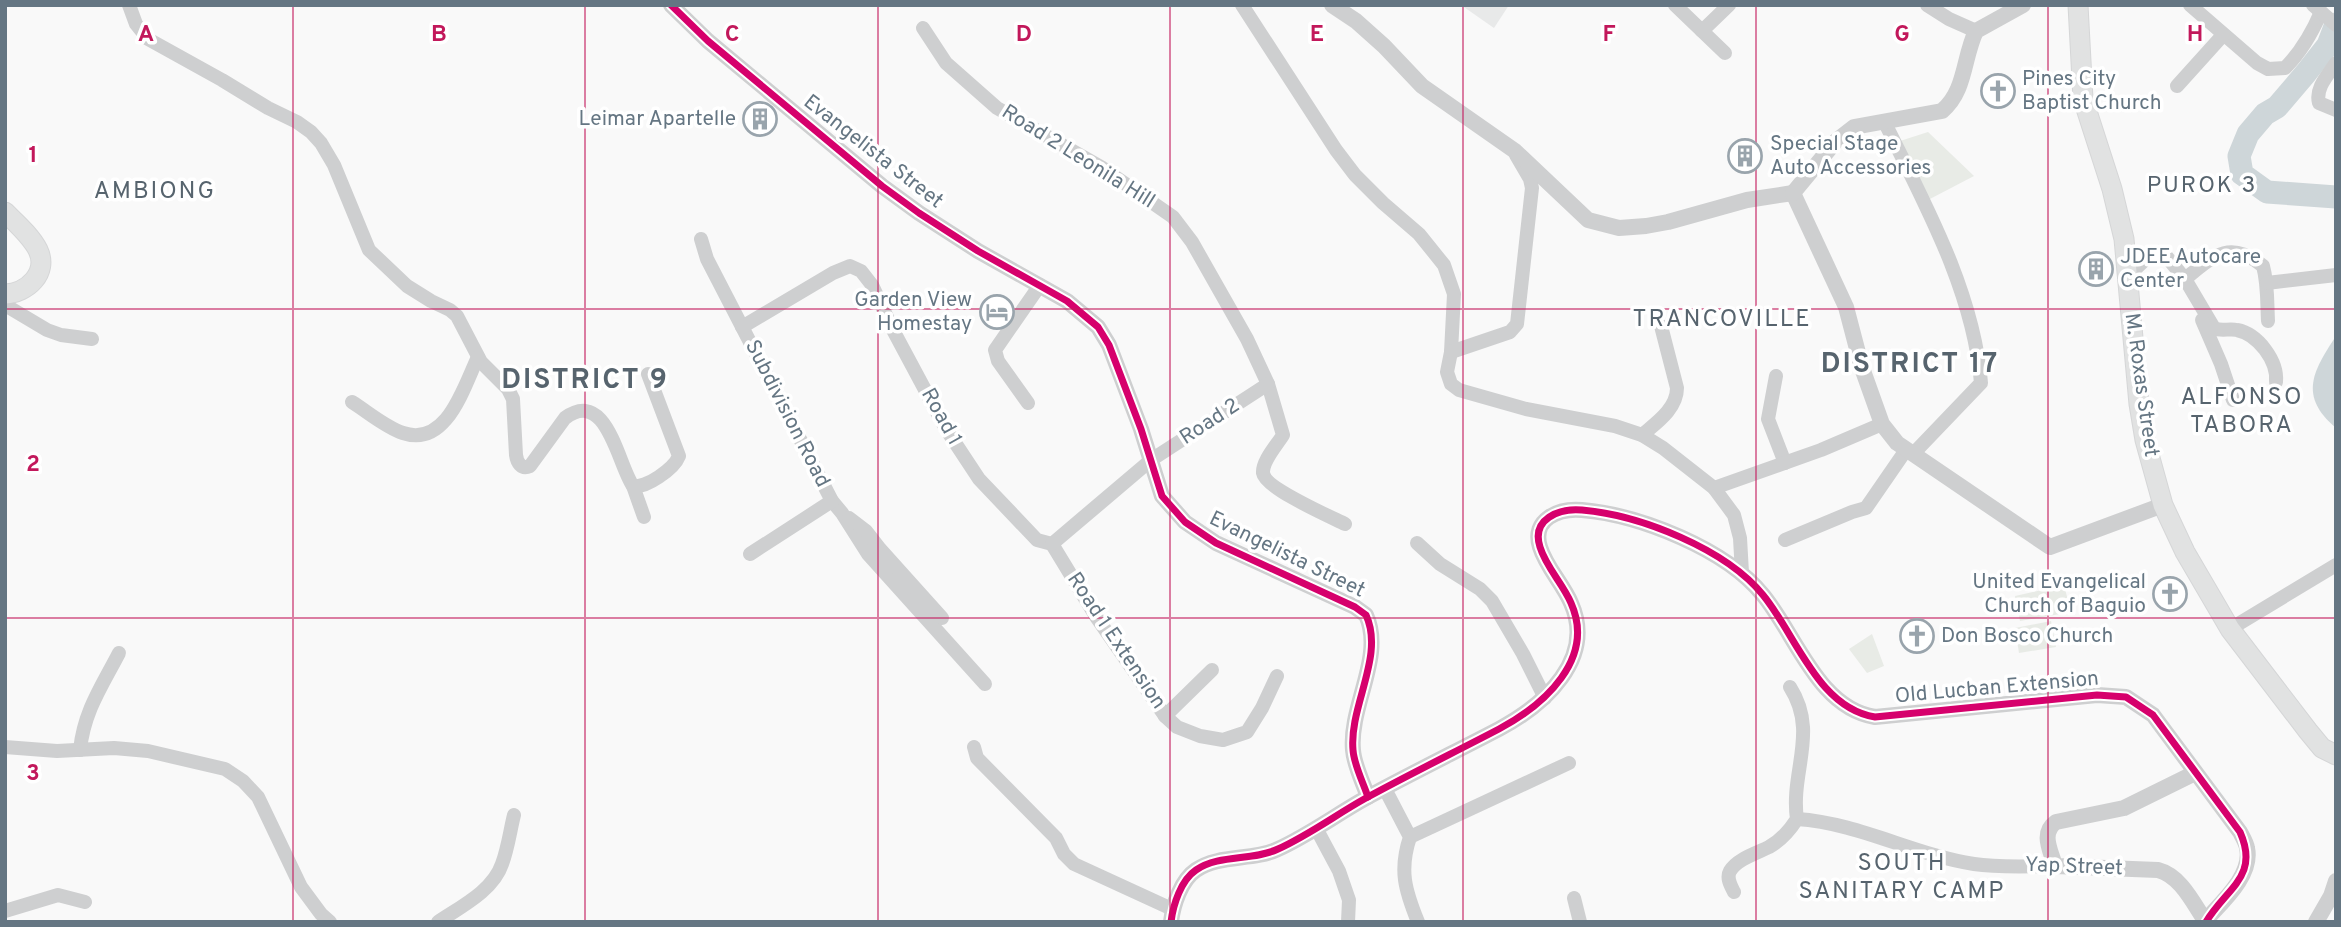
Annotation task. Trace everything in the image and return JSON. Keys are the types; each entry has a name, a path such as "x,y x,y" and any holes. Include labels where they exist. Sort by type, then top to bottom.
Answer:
{"main road":[{"name":"M. Roxas Street","path":"2078,5 2083,99 2112,189 2124,239 2139,404 2145,440 2163,505 2190,560 2230,629 2322,748 2336,755"},
{"path":"5,212 31,240 40,259 35,281 18,294 5,294"}],"street":[{"path":"130,5 136,24 148,39 311,132 321,143 334,165 369,250 407,286 457,316 478,356 508,389 513,399 517,463 524,467 530,466 565,418 572,413 590,413 607,425 643,517"},
{"name":"Evangelista Street","path":"671,5 718,50 881,186 978,251 1067,301 1098,327 1109,345 1163,496 1172,509 1197,532 1237,554 1367,614 1372,637 1353,731 1353,751 1368,797"},
{"path":"1242,5 1355,175 1419,234 1444,265 1454,294 1451,352 1447,372 1451,384 1459,390 1526,409 1615,426 1642,435 1663,448 1714,488 1734,515 1740,538 1742,573"},
{"path":"1332,5 1356,20 1375,37 1422,86 1515,150 1588,220 1619,228 1668,222 1747,200 1793,192 1836,141 1854,127 1942,111 1952,102 1965,71 1976,31 2023,5"},
{"path":"1675,5 1725,53"},
{"path":"1702,30 1729,5"},
{"path":"1927,5 1976,31"},
{"path":"2190,5 2267,69 2285,68 2325,16"},
{"name":"Road 2 Leonila Hill","path":"923,28 946,63 997,108 1101,167 1173,217 1192,242 1220,290 1268,384 1283,435 1267,460 1263,472 1266,479 1291,498 1345,524"},
{"path":"2177,86 2223,35"},
{"path":"2336,63 2319,88 2317,98 2319,103 2336,110"},
{"path":"1785,540 1866,508 1910,452 1980,383 1978,352 1942,238 1884,121"},
{"path":"1451,352 1510,332 1517,324 1532,188 1515,150"},
{"path":"1793,192 1846,307 1862,368 1882,424 1897,443 2050,547 2163,505"},
{"name":"Subdivision Road","path":"701,239 707,260 837,507 750,554"},
{"path":"2233,400 2201,317 2177,280 2180,274 2222,253 2235,252 2253,258 2263,266 2267,283 2268,321"},
{"path":"2129,275 2150,255 2166,256 2214,328 2221,331 2239,330 2262,345 2276,374 2276,382"},
{"name":"Road 1","path":"742,327 833,273 850,266 861,271 872,285 899,341 962,456 979,480 1037,540 1052,544"},
{"path":"2267,283 2336,275"},
{"path":"1028,403 998,361 995,350 1040,285"},
{"path":"5,305 47,330 92,339"},
{"path":"1642,435 1677,397 1661,326"},
{"path":"352,402 401,433 417,437 435,430 450,416 478,356"},
{"path":"633,486 640,487 670,469 679,456 648,374"},
{"path":"1776,376 1769,419 1785,463"},
{"name":"Road 2","path":"1151,460 1268,384"},
{"path":"1714,488 1882,424"},
{"path":"1052,544 1151,460"},
{"path":"837,507 866,531 942,618"},
{"path":"837,507 868,554 985,684"},
{"path":"974,747 977,758 1056,838 1064,854 1074,864 1172,915 1187,878 1197,869 1219,862 1262,856 1510,723 1557,686 1569,666 1576,645 1577,627 1570,599 1539,545 1541,525 1550,516 1565,509 1610,514 1682,537 1742,573"},
{"name":"Road 1 Extension","path":"1052,544 1097,618 1165,716 1177,727 1200,736 1223,740 1247,732 1262,709 1277,676"},
{"path":"1417,544 1440,564 1480,589 1492,601 1545,698"},
{"path":"2230,629 2336,565"},
{"name":"Old Lucban Extension","path":"1742,573 1763,595 1827,690 1846,708 1861,715 1874,718 2097,695 2126,697 2153,715 2240,832 2247,848 2242,876 2206,921"},
{"path":"80,750 82,728 88,712 119,653"},
{"path":"1165,716 1212,670"},
{"path":"1734,892 1728,876 1730,870 1772,845 1797,819 1795,797 1801,769 1804,732 1801,708 1790,687"},
{"path":"5,747 57,751 114,748 148,751 225,769 243,781 258,797 301,887 330,922"},
{"path":"1410,837 1569,763"},
{"path":"2055,866 2046,835 2051,825 2123,808 2195,773"},
{"path":"1385,789 1410,837 1403,858 1404,879 1418,922"},
{"path":"438,922 477,895 493,880 502,865 514,815"},
{"name":"Yap Street","path":"1797,819 1852,828 1976,864 2168,872 2206,921"},
{"path":"1316,828 1339,871 1349,900 1348,922"},
{"path":"2316,922 2336,881"},
{"path":"5,911 58,895 85,902"},
{"path":"1574,898 1580,922"}],"shaded area":[{"path":"1461,5 1509,5 1494,28"},
{"path":"1928,132 1974,176 1928,200 1900,141"},
{"path":"2336,336 2336,428 2317,405 2313,383 2321,361"},
{"path":"2064,585 2071,612 2020,621 2015,596"},
{"path":"2051,621 2056,647 2019,653 2015,628"},
{"path":"1872,634 1884,666 1867,673 1849,649"}],"waterway":[{"path":"2336,24 2328,45 2277,107 2265,114 2248,134 2239,156 2242,174 2267,192 2336,197"}],"cycle path":[{"path":"671,5 708,41 882,186 978,251 1067,301 1098,327 1109,345 1141,429 1162,496 1185,522 1216,543 1355,607 1366,615 1371,631 1371,647 1353,733 1353,750 1368,797"},
{"path":"1171,922 1179,893 1196,870 1225,859 1268,853 1289,843 1366,798 1499,729 1533,707 1548,693 1571,661 1577,643 1577,624 1571,603 1546,562 1538,537 1543,522 1549,517 1573,510 1605,513 1655,527 1705,549 1727,563 1763,595 1823,685 1838,700 1855,711 1875,717 2097,695 2126,697 2153,715 2240,832 2245,847 2243,871 2206,922"}],"place":[{"name":"Pines City Baptist Church","path":"1998,91"},
{"name":"Leimar Apartelle","path":"760,119"},
{"name":"Special Stage Auto Accessories","path":"1745,156"},
{"name":"JDEE Autocare Center","path":"2096,269"},
{"name":"Garden View Homestay","path":"997,312"},
{"name":"United Evangelical Church of Baguio","path":"2170,594"},
{"name":"Don Bosco Church","path":"1917,636"}],"district":[{"name":"PUROK 3","path":"2202,186"},
{"name":"AMBIONG","path":"155,192"},
{"name":"TRANCOVILLE","path":"1722,320"},
{"name":"DISTRICT 17","path":"1910,365"},
{"name":"DISTRICT 9","path":"585,381"},
{"name":"ALFONSO TABORA","path":"2242,412"},
{"name":"SOUTH SANITARY CAMP","path":"1902,878"}]}
